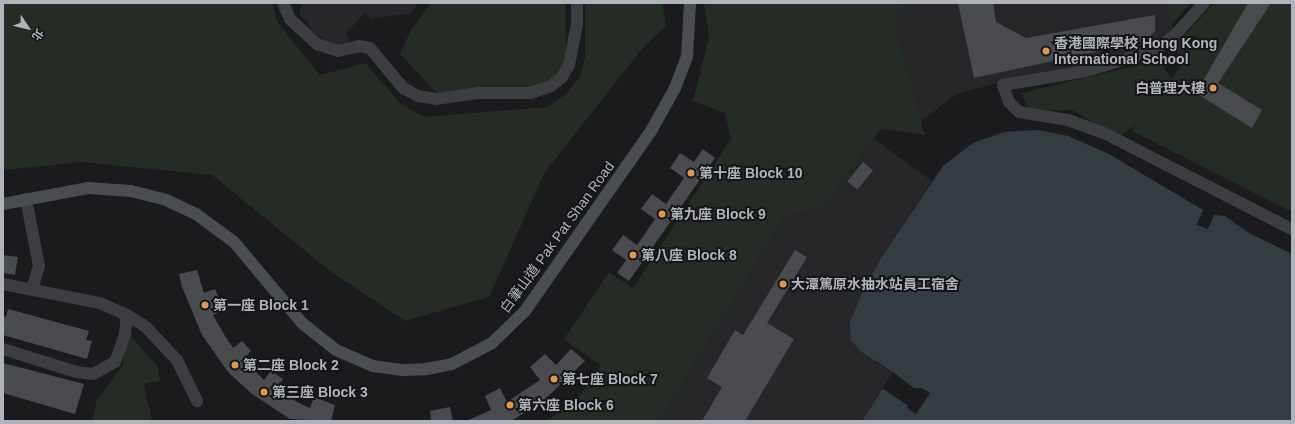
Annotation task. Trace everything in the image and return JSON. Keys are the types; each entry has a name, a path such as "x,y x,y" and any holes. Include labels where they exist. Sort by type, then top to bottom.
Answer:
{"street":[{"path":"283,3 290,19 317,44 338,51 359,46 370,48 403,88 418,96 436,99 478,93 530,94 552,86 562,77 569,65 577,24 577,3"},
{"name":"白筆山道 Pak Pat Shan Road","path":"3,204 72,190 104,188 131,191 166,200 196,214 234,242 302,323 336,350 374,366 403,370 426,370 452,364 492,343 525,311 651,131 672,94 687,57 690,3"},
{"path":"1204,3 1176,34 1156,50 1086,71 1003,85 1009,102 1019,112 1068,120 1104,133 1292,229"},
{"path":"26,199 40,266 32,289"},
{"path":"3,284 100,303 127,315 163,343 188,380 197,401"},
{"path":"3,349 77,372 93,374 115,362 125,334 127,315"}],"shaded area":[{"path":"3,3 272,3 278,23 320,75 365,63 401,104 424,117 548,107 566,94 580,76 585,58 585,3 662,3 666,26 641,50 545,172 489,297 405,321 330,271 212,175 82,162 3,170"},
{"path":"302,3 419,3 411,13 371,19 365,13 346,33 350,42 341,45 324,40 312,32 308,23 299,15"},
{"path":"431,3 565,3 566,55 562,67 552,80 541,88 445,97 434,90 400,54 410,32"},
{"path":"704,3 904,3 893,23 925,135 881,129 829,200 816,211 786,214 660,421 547,421 578,398 601,366 564,339 609,272 633,288 731,139 725,113 693,101 709,36"},
{"name":"香港國際學校 Hong Kong International School","path":"880,3 1169,3 1173,32 1157,46 1092,64 1023,76 957,94 916,125"},
{"path":"1168,3 1191,3 1170,26"},
{"path":"1214,3 1292,3 1292,212 1132,131 1136,125 1118,137 1072,110 1029,111 1022,93 1159,60 1171,78 1186,60 1172,49"},
{"path":"1038,130 1068,136 1109,154 1203,210 1214,215 1225,216 1249,233 1292,254 1292,421 862,421 893,372 860,351 851,340 850,322 861,296 881,258 943,166 973,143 1004,132"},
{"path":"874,139 932,181 881,258 875,362 902,377 882,388 862,421 660,421 786,214 816,211 829,200"},
{"path":"132,337 157,366 160,381 144,384 152,421 92,421 97,400 123,365 126,340"}],"pier":[{"path":"1204,208 1215,213 1208,229 1197,224"},
{"path":"893,372 914,388 922,388 930,393 916,414 908,409 907,405 882,388"}],"building":[{"path":"958,3 993,3 996,22 1026,38 1155,15 1155,31 1146,41 974,78"},
{"path":"1248,3 1271,3 1218,83 1262,110 1252,128 1196,93"},
{"path":"703,149 715,158 629,281 617,273 626,260 612,250 623,235 637,245 655,219 641,209 652,194 666,204 684,178 670,168 680,153 694,162"},
{"path":"863,162 873,170 857,190 847,181"},
{"path":"795,250 807,257 767,323 794,339 745,421 702,421 722,387 707,378 735,330 743,335"},
{"path":"3,255 18,257 15,275 3,273"},
{"path":"197,270 204,293 215,289 224,310 213,315 233,348 242,341 251,351 243,359 264,380 271,371 283,379 276,389 299,403 310,408 314,397 335,405 331,421 290,419 252,394 228,372 202,335 182,287 179,274"},
{"path":"8,309 89,331 86,340 92,341 87,359 3,335 3,316 6,317"},
{"path":"571,349 585,361 543,401 511,421 466,421 491,410 485,396 500,388 507,402 540,380 530,367 545,354 556,365"},
{"path":"3,363 84,384 75,414 3,393"},
{"path":"450,407 453,421 431,421 430,411"}],"place":[{"name":"香港國際學校 Hong Kong International School","path":"1046,51"},
{"name":"白普理大樓","path":"1213,88"},
{"name":"第十座 Block 10","path":"691,173"},
{"name":"第九座 Block 9","path":"662,214"},
{"name":"第八座 Block 8","path":"633,255"},
{"name":"大潭篤原水抽水站員工宿舍","path":"783,284"},
{"name":"第一座 Block 1","path":"205,305"},
{"name":"第二座 Block 2","path":"235,365"},
{"name":"第七座 Block 7","path":"554,379"},
{"name":"第三座 Block 3","path":"264,392"},
{"name":"第六座 Block 6","path":"510,405"}]}
